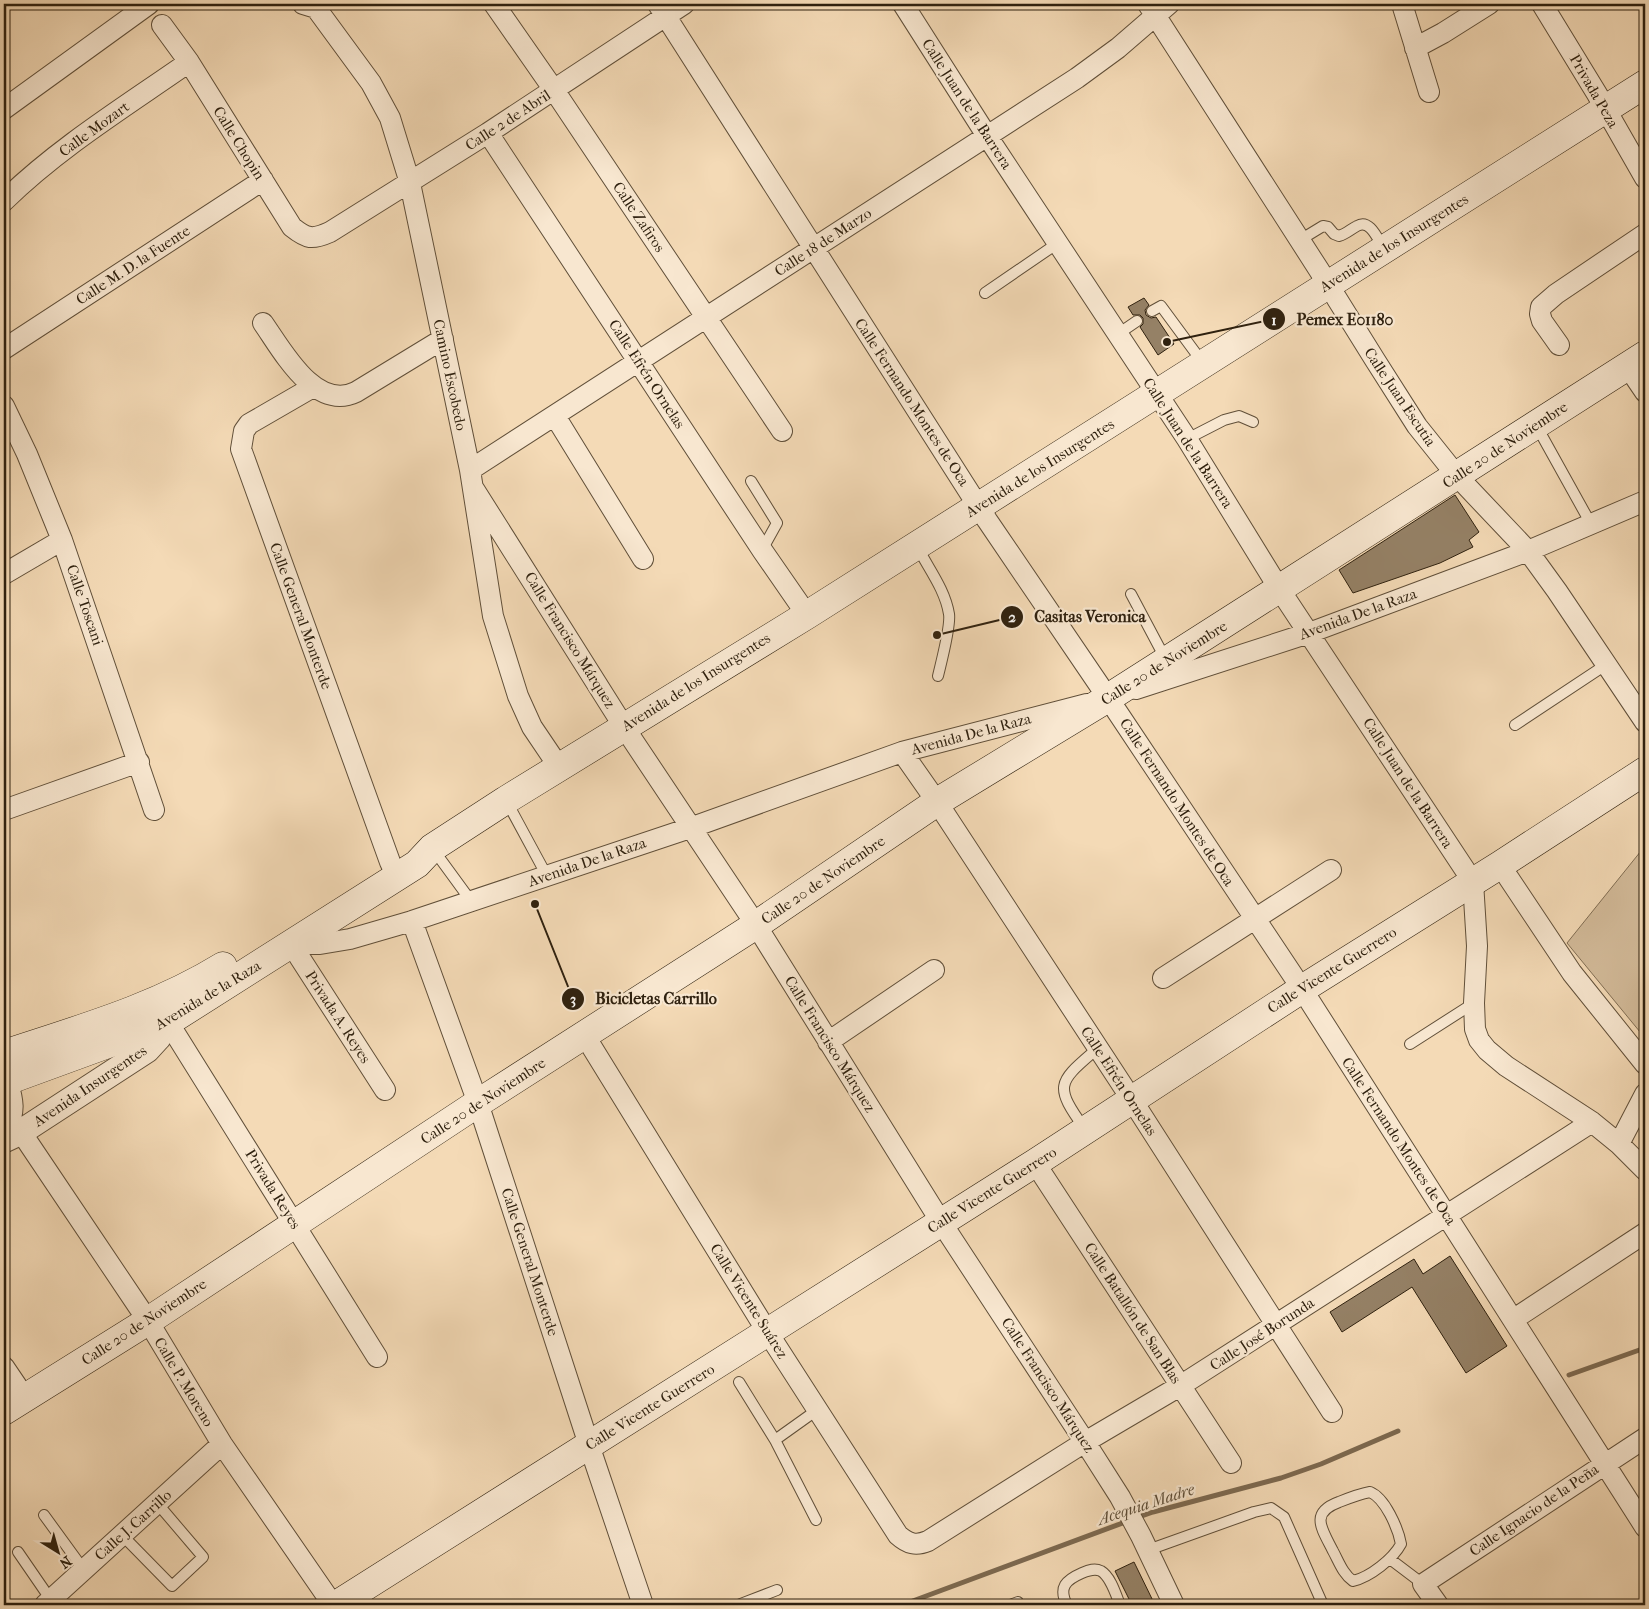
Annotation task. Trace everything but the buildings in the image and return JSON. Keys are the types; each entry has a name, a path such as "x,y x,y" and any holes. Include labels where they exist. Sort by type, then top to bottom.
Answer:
{"main road":[{"name":"Avenida de los Insurgentes","path":"393,870 406,853 432,848 559,767 807,615 1645,84"},
{"name":"Calle 20 de Noviembre","path":"14,1404 148,1321 478,1103 756,925 937,802 1108,698 1169,669 1280,590 1637,361"},
{"name":"Calle Vicente Guerrero","path":"335,1605 1035,1163 1302,989 1500,866 1645,771"},
{"name":"Avenida de la Raza","path":"4,1081 168,1022 291,944 393,870"},
{"name":"Avenida de la Raza","path":"4,1054 140,1008 197,982 342,890 393,870"}],"street":[{"path":"4,109 150,4"},
{"name":"Calle Zafiros","path":"494,4 554,90 782,431"},
{"name":"Calle 2 de Abril","path":"330,232 554,90 662,10 684,4"},
{"name":"Calle Juan de la Barrera","path":"903,4 1156,395 1187,439 1280,590 1473,882"},
{"path":"1402,4 1429,92"},
{"path":"1415,48 1489,4"},
{"name":"Privada Peza","path":"1542,4 1645,178"},
{"name":"Camino Escobedo","path":"313,5 371,83 382,100 390,118 410,183 443,339 472,480 493,616 518,696 532,727 559,767"},
{"name":"Calle 18 de Marzo","path":"472,480 555,416 1100,61 1157,8"},
{"name":"Calle Juan Escutia","path":"1157,8 1370,353 1418,426 1457,476 1528,551 1645,722"},
{"name":"Calle Fernando Montes de Oca","path":"662,10 979,506 1302,989 1645,1527"},
{"name":"Calle Chopin","path":"162,25 189,62 292,227 308,237 318,237 330,232"},
{"name":"Calle Mozart","path":"4,201 25,180 189,62"},
{"name":"Calle Efrén Ornelas","path":"488,133 762,550 807,615"},
{"name":"Calle M. D. la Fuente","path":"4,349 263,180"},
{"path":"1560,345 1542,321 1541,307 1556,294 1645,234"},
{"path":"263,323 295,368 313,387 330,395 347,396 443,339"},
{"path":"1637,361 1645,392"},
{"name":"Calle General Monterde","path":"313,387 249,424 244,431 241,449 393,870"},
{"name":"Calle Toscani","path":"4,406 27,454 62,540 154,810"},
{"path":"555,416 643,559"},
{"name":"Calle Francisco Márquez","path":"472,480 624,727 756,925 941,1222 1120,1497 1174,1605"},
{"name":"Avenida De la Raza","path":"1169,669 1309,632 1528,551 1645,501"},
{"path":"4,574 62,540"},
{"name":"Avenida De la Raza","path":"291,944 320,944 350,939 412,921 690,828 902,752 1108,698"},
{"name":"Calle Efrén Ornelas","path":"902,752 937,802 1132,1100 1332,1412"},
{"path":"4,810 139,762"},
{"path":"1500,866 1572,973 1645,1064"},
{"path":"1163,978 1330,870"},
{"path":"1473,882 1477,946 1474,1003 1475,1029 1479,1040 1487,1050 1506,1066 1592,1122 1620,1144 1645,1170"},
{"name":"Calle General Monterde","path":"412,921 478,1103 589,1444 644,1605"},
{"name":"Privada A. Reyes","path":"291,944 385,1090"},
{"path":"828,1042 934,970"},
{"name":"Avenida Insurgentes","path":"10,1134 147,1050 158,1038 168,1022"},
{"name":"Privada Reyes","path":"168,1022 377,1357"},
{"name":"Calle Vicente Suárez","path":"585,1036 768,1332 898,1535 905,1542 913,1544 921,1544 928,1541"},
{"name":"Avenida Insurgentes","path":"4,1081 11,1100 10,1134"},
{"path":"1620,1144 1645,1094"},
{"name":"Calle José Borunda","path":"928,1541 1085,1442 1180,1386 1592,1122"},
{"name":"Calle P. Moreno","path":"10,1134 148,1321 222,1444 335,1605"},
{"name":"Calle Batallón de San Blas","path":"1035,1163 1231,1463"},
{"path":"1514,1319 1645,1234"},
{"path":"4,1367 14,1404"},
{"name":"Calle Ignacio de la Peña","path":"1423,1584 1645,1438"},
{"name":"Calle J. Carrillo","path":"48,1602 222,1444"},
{"path":"1423,1584 1438,1605"}],"lane":[{"path":"1300,240 1323,226 1328,227 1334,234 1339,236 1358,225 1364,224 1375,234 1384,250"},
{"path":"985,293 1058,243"},
{"path":"1152,311 1161,306 1204,364"},
{"path":"1118,334 1137,322"},
{"path":"1187,439 1224,420 1239,416 1253,422"},
{"path":"1536,425 1591,524"},
{"path":"751,481 777,524 762,550"},
{"path":"916,545 941,590 949,615 938,676"},
{"path":"1130,594 1169,669"},
{"path":"1516,725 1607,664"},
{"path":"506,800 547,876"},
{"path":"432,848 471,901"},
{"path":"1410,1044 1474,1003"},
{"path":"1086,1130 1067,1105 1063,1087 1069,1073 1098,1048"},
{"path":"739,1382 775,1440 816,1520"},
{"path":"775,1440 817,1410"},
{"path":"1370,1492 1376,1495 1383,1502 1401,1544 1390,1559 1361,1579 1353,1581 1343,1570 1321,1524 1320,1516 1323,1510 1360,1494 1370,1492"},
{"path":"122,1535 172,1586 203,1557 157,1503"},
{"path":"1144,1543 1271,1508 1284,1517 1323,1605"},
{"path":"44,1516 84,1570"},
{"path":"18,1552 48,1602"},
{"path":"1390,1559 1423,1584"},
{"path":"1066,1605 1063,1591 1065,1583 1090,1570 1095,1570 1102,1572 1108,1579 1120,1605"},
{"path":"738,1605 777,1590"}],"shaded area":[{"path":"1645,846 1645,1038 1567,943"}],"waterway":[{"name":"Acequia Madre","path":"1569,1375 1645,1348"},
{"name":"Acequia Madre","path":"1136,1518 1281,1478 1321,1464 1398,1431"},
{"name":"Acequia Madre","path":"902,1605 1128,1521"}],"place":[{"name":"Pemex E01180","path":"1167,342"},
{"name":"Casitas Veronica","path":"937,635"},
{"name":"Bicicletas Carrillo","path":"535,904"}]}
